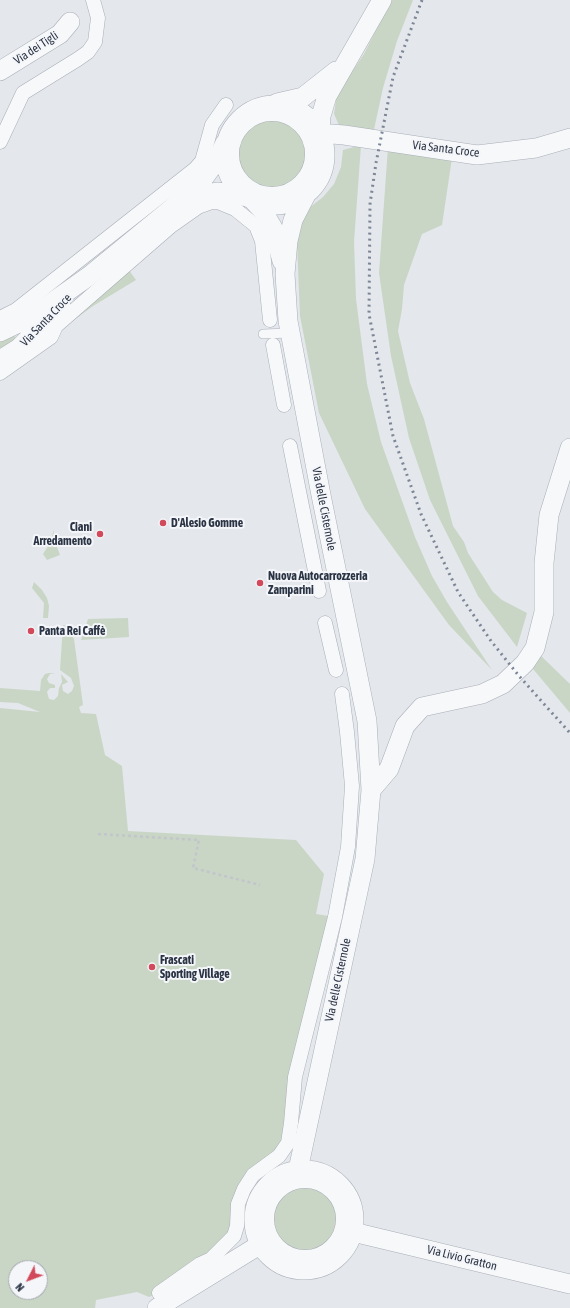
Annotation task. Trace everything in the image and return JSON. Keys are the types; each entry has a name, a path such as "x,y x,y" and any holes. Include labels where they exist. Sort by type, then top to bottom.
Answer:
{"street":[{"path":"0,142 23,93 88,52 95,42 98,18 93,0"},
{"path":"307,193 320,177 325,156 320,133 321,116 327,96 382,0"},
{"name":"Via dei Tigli","path":"0,71 60,34 70,22"},
{"path":"229,134 237,121 254,109 262,111 271,114 283,115 295,121 304,129 310,140 313,152 312,165 307,176 298,186 285,193 272,195 258,192 247,186 238,175 232,162 232,148 237,135 245,124 262,111 303,97 345,63"},
{"path":"0,318 16,310 195,169 202,161 212,125 226,105"},
{"path":"262,111 286,106 298,110 312,121 320,133"},
{"name":"Via Santa Croce","path":"320,133 344,135 477,155 536,148 570,138"},
{"name":"Via Santa Croce","path":"0,332 25,320 90,276 172,208 202,179 217,160 229,134"},
{"name":"Via delle Cisternole","path":"229,134 225,151 226,165 233,182 263,211 273,228 285,274 290,333 319,488 367,721 372,790 365,859 296,1176"},
{"name":"Via Santa Croce","path":"172,208 199,195 217,192 249,197 261,202 280,204 292,202 307,193"},
{"name":"Via delle Cisternole","path":"285,274 288,241 293,220 307,193"},
{"path":"0,373 51,337 56,326 171,226 198,207 212,202 218,202 235,209 256,226 262,241 270,320"},
{"name":"Via Santa Croce","path":"0,360 19,348 90,276"},
{"path":"273,345 284,405"},
{"path":"290,446 319,591"},
{"path":"372,790 389,769 405,726 422,707 482,694 503,684 524,663 535,648 544,612 544,563 549,515 570,448"},
{"path":"325,623 336,670"},
{"path":"158,1300 200,1264 211,1259 234,1236 237,1226 238,1204 244,1189 253,1175 279,1156 288,1143 294,1077 304,1033 335,917 349,840 352,786 342,694"},
{"path":"296,1176 272,1200 267,1217 268,1228 272,1239 281,1249 292,1256 305,1258 318,1256 330,1249 338,1239 343,1228 344,1217 341,1206 335,1196 322,1185 305,1181 296,1176 278,1176 261,1192 253,1216 255,1232 266,1253 281,1265 303,1270 313,1269 335,1260 343,1252 353,1232 354,1210 346,1192 329,1176 317,1171 305,1169 296,1176"},
{"name":"Via Livio Gratton","path":"353,1232 570,1284"},
{"path":"158,1300 261,1244"}],"lane":[{"path":"263,334 290,333"}],"path":[{"path":"98,834 199,840 193,868 260,885"}],"green space":[{"path":"391,0 413,0 397,41 383,88 373,134 339,125 334,114 337,94 364,54"},
{"path":"272,114 287,117 300,126 309,139 312,154 309,169 300,182 287,191 272,194 257,191 244,182 235,169 232,154 235,139 244,126 257,117"},
{"path":"361,145 354,242 356,299 367,384 381,442 415,537 432,576 447,602 492,670 449,625 365,509 319,413 300,316 297,242 301,218 309,208 323,197 334,184 341,167 343,150"},
{"path":"388,147 452,158 442,225 422,234 404,285 398,331 410,383 424,419 453,526 493,592 502,600 527,613 517,647 478,596 430,500 409,438 391,356 379,273"},
{"path":"126,266 136,280 93,306 51,337"},
{"path":"12,335 16,337 14,341 0,351 0,339"},
{"path":"54,530 54,539 60,555 47,560 43,554 50,543"},
{"path":"34,582 47,598 49,606 48,618 43,618 44,603 32,588"},
{"path":"128,618 129,637 81,640 88,619"},
{"name":"Frascati Sporting Village","path":"63,625 67,626 74,639 83,705 79,707 81,713 96,714 105,755 122,766 128,831 296,840 324,874 316,914 335,917 288,1143 253,1175 237,1232 159,1293 149,1297 137,1292 96,1300 95,1308 0,1308 0,708 40,712 18,703 0,702 0,688 40,691 41,680 45,674 55,673 50,674 47,679 49,683 55,685 55,688 50,688 47,692 49,699 54,700 58,696 59,688 62,682 61,674 68,682 62,685 63,691 68,694 72,691 74,686 71,678 60,670"},
{"path":"539,654 570,684 570,713 528,663"},
{"path":"305,1181 320,1184 332,1192 340,1204 343,1219 340,1234 332,1246 320,1254 305,1257 290,1254 278,1246 270,1234 267,1219 270,1204 278,1192 290,1184"}],"railway":[{"path":"422,0 393,77 376,163 370,204 369,314 393,436 421,514 458,592 491,641 519,676 570,733"}],"place":[{"name":"D'Alesio Gomme","path":"163,523"},
{"name":"Ciani Arredamento","path":"100,534"},
{"name":"Nuova Autocarrozzeria Zamparini","path":"260,583"},
{"name":"Panta Rei Caffè","path":"31,631"},
{"name":"Frascati Sporting Village","path":"152,967"}]}
